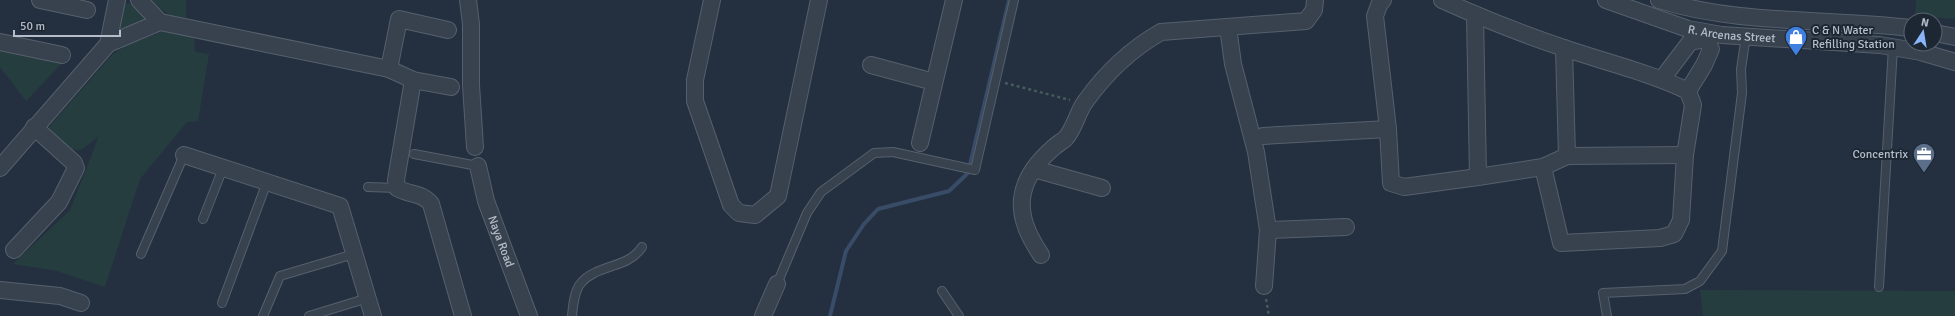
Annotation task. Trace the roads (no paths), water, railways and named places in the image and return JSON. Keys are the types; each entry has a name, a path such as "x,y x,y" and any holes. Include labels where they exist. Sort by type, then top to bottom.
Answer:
{"street":[{"path":"40,0 87,10"},
{"path":"108,44 118,0"},
{"path":"139,0 160,22"},
{"path":"468,0 475,147"},
{"path":"712,0 695,80 695,101 731,205 739,213 755,215 778,196 819,0"},
{"path":"920,143 954,0"},
{"path":"1041,255 1027,233 1022,216 1022,199 1026,183 1034,169 1053,148 1065,138 1077,122 1084,103 1103,80 1131,52 1161,32 1306,21 1314,10 1315,0"},
{"path":"1382,0 1376,16 1388,129 1390,183 1404,187 1478,177 1543,166 1567,156 1685,155"},
{"path":"1442,0 1475,15 1564,48 1662,79 1688,91"},
{"name":"R. Arcenas Street","path":"1606,0 1707,36 1746,36 1893,47 1921,52 1955,62"},
{"name":"R. Arcenas Street","path":"1659,0 1677,6 1713,12 1793,20 1903,27"},
{"path":"1543,166 1561,243 1660,238 1674,234 1681,220 1685,155 1692,105 1688,91 1709,57 1711,49 1707,36 1713,12"},
{"path":"1475,15 1478,177"},
{"path":"389,69 399,20 448,30"},
{"path":"0,168 34,127 108,44 160,22 389,69 413,80 451,87"},
{"path":"1863,24 1864,44"},
{"path":"1228,27 1233,64 1256,152 1268,230 1264,286"},
{"path":"1943,34 1955,38"},
{"path":"1662,79 1690,42 1707,36"},
{"path":"0,42 62,55"},
{"path":"1564,48 1567,156"},
{"path":"871,65 934,82"},
{"path":"413,80 396,180 397,188 404,192 424,197 430,204 463,316"},
{"path":"14,250 59,202 76,168 74,163 34,127"},
{"path":"1263,136 1388,129"},
{"path":"184,155 340,206 373,316"},
{"name":"Naya Road","path":"478,166 486,202 529,316"},
{"path":"1034,169 1102,188"},
{"path":"1268,230 1346,227"},
{"path":"763,316 777,284"},
{"path":"0,290 60,296 81,303"}],"lane":[{"path":"777,284 807,213 821,192 874,153 893,152 975,170 1014,0"},
{"path":"1607,316 1603,293 1685,289 1700,282 1722,251 1742,93 1741,69 1746,36"},
{"path":"1879,287 1893,47"},
{"path":"414,154 478,166"},
{"path":"142,254 184,155"},
{"path":"204,219 223,168"},
{"path":"222,303 267,182"},
{"path":"368,188 397,188"},
{"path":"572,316 576,295 580,284 596,273 632,259 642,247"},
{"path":"262,316 280,276 354,254"},
{"path":"942,291 959,316"},
{"path":"309,316 368,298"}],"waterway":[{"path":"830,316 846,251 864,224 878,209 949,191 968,173 1009,0"}],"place":[{"name":"C & N Water Refilling Station","path":"1796,56"},
{"name":"Concentrix","path":"1924,174"}]}
